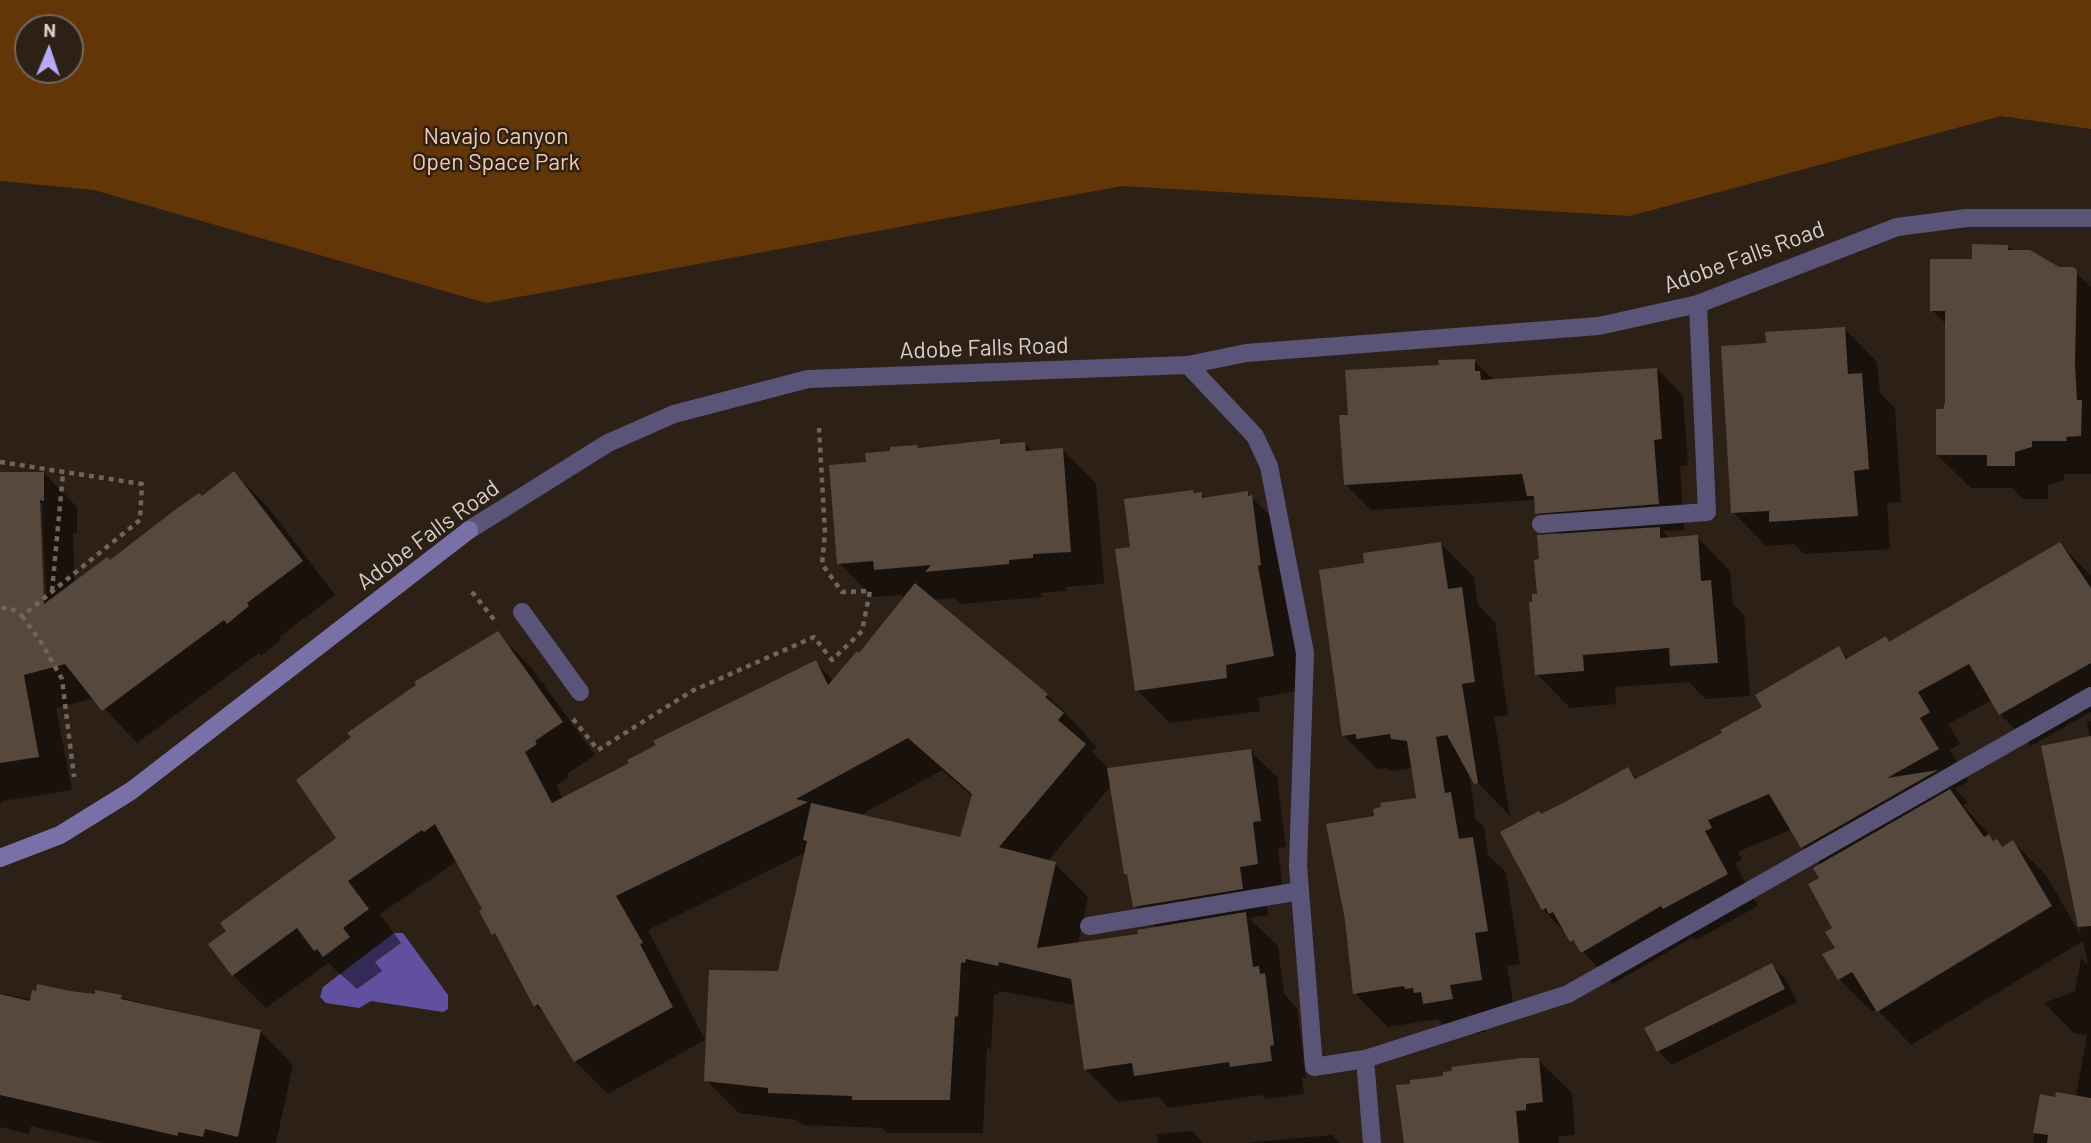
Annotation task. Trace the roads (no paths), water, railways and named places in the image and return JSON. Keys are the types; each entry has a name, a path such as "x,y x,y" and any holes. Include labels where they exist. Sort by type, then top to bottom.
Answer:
{"street":[{"name":"Adobe Falls Road","path":"0,858 60,835 131,792 469,530 608,443 674,414 808,379 1188,365 1246,353 1599,326 1698,304 1897,227 1967,218 2091,218"},
{"path":"1541,524 1707,512 1698,304"},
{"path":"1188,365 1255,436 1269,466 1305,653 1298,866 1314,1067 1365,1059 1568,994 2091,696"},
{"path":"522,612 580,692"},
{"path":"1089,926 1300,891"},
{"path":"1365,1059 1373,1143"}],"park label":[{"name":"Navajo Canyon Open Space Park","path":"496,149"}]}
